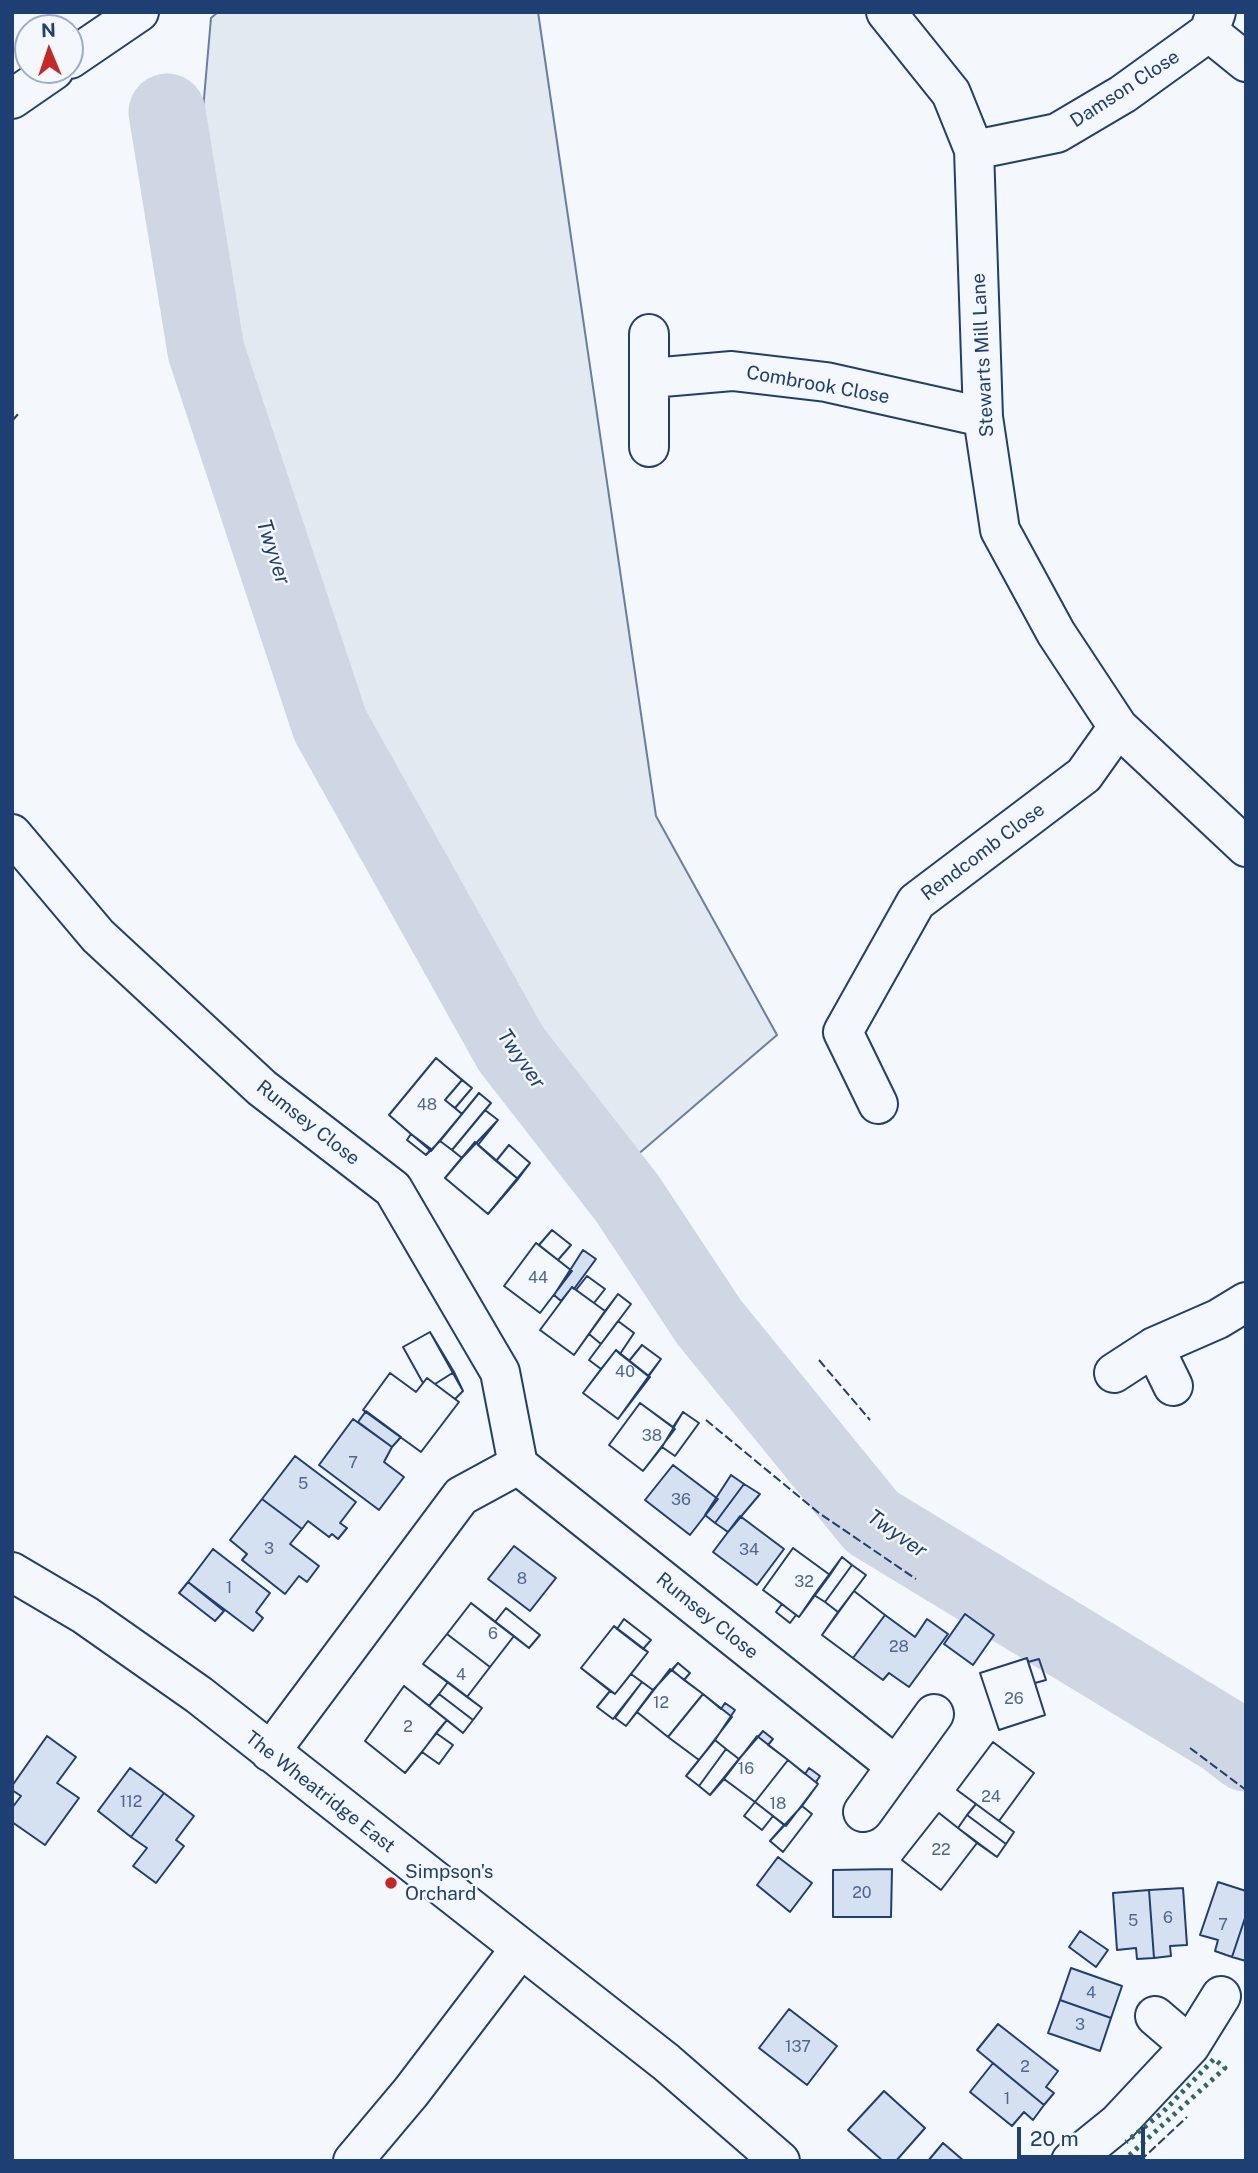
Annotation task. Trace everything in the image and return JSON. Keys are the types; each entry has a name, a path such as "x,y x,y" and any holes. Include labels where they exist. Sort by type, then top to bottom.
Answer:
{"street":[{"path":"84,49 139,12"},
{"name":"Stewarts Mill Lane","path":"886,12 951,93 974,150 983,417 1000,530 1056,633 1118,727 1246,847"},
{"path":"1213,22 1246,62"},
{"name":"Damson Close","path":"974,150 1057,133 1124,94 1213,22"},
{"path":"12,99 34,84"},
{"path":"649,334 649,447"},
{"name":"Combrook Close","path":"651,378 746,372 826,382 983,417"},
{"name":"Rendcomb Close","path":"878,1104 844,1032 916,902 1084,775 1118,727"},
{"name":"Rumsey Close","path":"12,834 98,936 262,1088 393,1189 500,1372 518,1465 896,1766"},
{"path":"1114,1373 1154,1346 1218,1319 1246,1302"},
{"path":"1154,1346 1173,1386"},
{"path":"270,1752 461,1496 518,1465"},
{"name":"The Wheatridge East","path":"12,1572 108,1631 199,1695 666,2062 780,2161"},
{"path":"863,1812 934,1714"},
{"path":"353,2161 411,2092 520,1949"},
{"path":"1071,2161 1118,2123 1190,2046 1222,1996"},
{"path":"1156,2016 1190,2046"}],"shaded area":[{"path":"218,12 538,12 656,816 777,1035 615,1174 497,1044 313,722 182,351 211,18"}],"building":[{"path":"436,1058 472,1088 455,1108 462,1114 479,1093 491,1103 452,1150 440,1141 426,1155 407,1140 411,1134 389,1115"},
{"path":"436,1058 462,1080 445,1100 462,1114 431,1151 389,1115"},
{"path":"462,1080 472,1088 455,1108 445,1100"},
{"path":"479,1093 491,1103 452,1150 440,1141"},
{"path":"485,1110 498,1120 478,1145 496,1161 509,1145 530,1163 488,1214 445,1178 462,1158 452,1150"},
{"path":"485,1110 498,1120 462,1158 452,1150"},
{"path":"411,1134 431,1149 426,1155 407,1140"},
{"path":"475,1142 518,1179 488,1214 445,1178"},
{"path":"509,1145 530,1163 518,1179 496,1161"},
{"path":"552,1230 571,1245 558,1260 572,1271 540,1313 504,1286 536,1243 539,1245"},
{"path":"552,1230 571,1245 558,1260 539,1245"},
{"path":"536,1243 572,1271 540,1313 504,1286"},
{"path":"583,1250 596,1259 574,1289 572,1287 561,1301 554,1295"},
{"path":"587,1276 605,1289 594,1303 605,1311 618,1294 631,1304 601,1344 589,1334 574,1355 540,1330 572,1287 576,1290"},
{"path":"587,1276 605,1289 594,1303 576,1290"},
{"path":"572,1287 605,1311 574,1355 540,1330"},
{"path":"618,1294 631,1304 601,1344 589,1334"},
{"path":"618,1321 634,1333 620,1354 629,1361 642,1345 661,1359 618,1419 583,1393 601,1369 589,1360"},
{"path":"618,1321 634,1333 620,1354 616,1350 601,1369 589,1360"},
{"path":"430,1332 463,1391 455,1399 459,1402 421,1452 363,1410 390,1373 416,1392 423,1383 403,1347"},
{"path":"430,1332 454,1372 435,1384 427,1378 423,1383 403,1347"},
{"path":"642,1345 661,1359 648,1376 629,1361"},
{"path":"616,1350 650,1377 618,1419 583,1393"},
{"path":"454,1372 463,1391 455,1399 435,1384"},
{"path":"390,1373 416,1392 427,1378 459,1402 421,1452 363,1410"},
{"path":"640,1403 673,1427 683,1412 699,1423 675,1456 662,1447 643,1471 609,1445"},
{"path":"640,1403 675,1429 643,1471 609,1445"},
{"path":"366,1411 401,1437 392,1447 358,1422"},
{"path":"683,1412 699,1423 675,1456 662,1447"},
{"path":"353,1419 392,1447 384,1462 404,1477 379,1510 319,1465"},
{"path":"295,1456 356,1502 340,1523 347,1528 338,1539 332,1534 329,1537 308,1521 302,1529 262,1499"},
{"path":"673,1465 718,1499 690,1535 645,1500"},
{"path":"731,1475 744,1484 715,1523 705,1515"},
{"path":"744,1484 760,1494 728,1532 715,1523"},
{"path":"262,1499 302,1529 290,1544 319,1566 307,1582 299,1576 285,1594 242,1560 247,1554 230,1540"},
{"path":"740,1516 784,1549 757,1585 713,1552"},
{"path":"514,1546 556,1578 530,1611 488,1579"},
{"path":"793,1548 830,1575 842,1557 852,1565 825,1602 814,1595 799,1617 796,1615 790,1623 776,1612 782,1604 763,1590"},
{"path":"793,1548 830,1575 799,1617 763,1590"},
{"path":"213,1549 270,1593 256,1612 263,1618 253,1631 188,1582"},
{"path":"842,1557 852,1565 825,1602 814,1595"},
{"path":"852,1565 866,1575 854,1591 885,1615 853,1658 822,1635 838,1612 825,1602"},
{"path":"852,1565 866,1575 838,1612 825,1602"},
{"path":"188,1582 224,1611 215,1621 179,1593"},
{"path":"854,1591 885,1615 853,1658 822,1635"},
{"path":"471,1603 495,1622 506,1608 540,1635 529,1648 514,1636 490,1667 447,1634"},
{"path":"471,1603 514,1636 490,1667 447,1634"},
{"path":"782,1604 796,1615 790,1623 776,1612"},
{"path":"506,1608 540,1635 529,1648 495,1622"},
{"path":"965,1614 994,1635 973,1665 944,1644"},
{"path":"885,1615 915,1637 927,1619 948,1634 909,1687 889,1673 883,1680 853,1658"},
{"path":"624,1619 651,1640 643,1649 648,1652 631,1674 642,1682 613,1719 597,1707 610,1691 581,1668 614,1626 617,1629"},
{"path":"624,1619 651,1640 643,1649 617,1629"},
{"path":"614,1626 648,1652 615,1694 581,1668"},
{"path":"447,1634 490,1667 467,1697 482,1708 473,1720 439,1694 448,1682 423,1664"},
{"path":"447,1634 490,1667 467,1697 423,1664"},
{"path":"1027,1658 1028,1662 1039,1659 1046,1680 1035,1683 1045,1715 999,1730 980,1673"},
{"path":"1027,1658 1045,1715 999,1730 980,1673"},
{"path":"1039,1659 1046,1680 1035,1683 1028,1662"},
{"path":"678,1663 690,1673 684,1680 703,1694 668,1737 637,1712 626,1726 615,1718 642,1682 653,1690"},
{"path":"678,1663 690,1673 684,1680 672,1670"},
{"path":"670,1669 703,1694 668,1737 637,1712"},
{"path":"631,1674 642,1682 613,1719 597,1707 610,1691 615,1694"},
{"path":"448,1682 482,1708 473,1720 439,1694"},
{"path":"642,1682 653,1690 626,1726 615,1718"},
{"path":"404,1686 429,1706 439,1694 473,1720 463,1733 447,1720 436,1733 453,1745 439,1764 422,1752 405,1773 365,1741"},
{"path":"404,1686 447,1720 405,1773 365,1741"},
{"path":"439,1694 473,1720 463,1733 429,1706"},
{"path":"703,1694 721,1709 725,1703 735,1710 715,1740 726,1749 699,1786 686,1776 699,1760 668,1737"},
{"path":"703,1694 732,1717 699,1760 668,1737"},
{"path":"763,1731 773,1739 768,1745 788,1760 755,1802 724,1779 710,1795 699,1786 726,1749 739,1759"},
{"path":"436,1733 453,1745 439,1764 422,1752"},
{"path":"47,1736 76,1757 57,1783 79,1798 45,1845 12,1822 12,1808 21,1796 12,1790 12,1786"},
{"path":"757,1736 788,1760 755,1802 724,1779"},
{"path":"715,1740 726,1749 699,1786 686,1776"},
{"path":"993,1742 1034,1773 999,1821 1014,1832 1006,1844 967,1815 976,1804 957,1790"},
{"path":"993,1742 1034,1773 999,1821 957,1790"},
{"path":"726,1749 739,1759 710,1795 699,1786"},
{"path":"788,1760 805,1774 809,1768 820,1776 816,1782 818,1784 802,1806 812,1814 783,1852 770,1841 784,1825 773,1816 762,1830 744,1816"},
{"path":"788,1760 818,1784 786,1826 755,1802"},
{"path":"130,1768 164,1793 131,1837 98,1811"},
{"path":"164,1793 194,1816 176,1840 184,1846 156,1883 133,1866 147,1848 131,1837"},
{"path":"755,1802 773,1816 762,1830 744,1816"},
{"path":"976,1804 1014,1832 1006,1844 967,1815"},
{"path":"802,1806 812,1814 783,1852 770,1841"},
{"path":"939,1813 958,1828 967,1815 1006,1844 997,1857 977,1843 941,1890 902,1860"},
{"path":"939,1813 977,1843 941,1890 902,1860"},
{"path":"967,1815 1006,1844 997,1857 958,1828"},
{"path":"778,1857 812,1883 790,1912 757,1885"},
{"path":"892,1869 891,1917 833,1917 833,1870"},
{"path":"1218,1882 1246,1891 1246,1915 1232,1957 1215,1951 1218,1940 1200,1935"},
{"path":"1183,1888 1187,1945 1170,1946 1171,1956 1154,1958 1149,1890"},
{"path":"1149,1890 1154,1958 1137,1959 1136,1948 1117,1950 1113,1893"},
{"path":"1246,1915 1246,1961 1232,1957"},
{"path":"1080,1931 1108,1950 1096,1967 1069,1947"},
{"path":"1071,1968 1122,1986 1111,2018 1060,2000"},
{"path":"1060,2000 1111,2018 1100,2051 1048,2033"},
{"path":"789,2009 837,2046 807,2085 759,2048"},
{"path":"998,2024 1058,2071 1046,2087 1054,2093 1044,2105 977,2050"},
{"path":"993,2063 1044,2105 1033,2120 1024,2112 1012,2126 970,2092"},
{"path":"884,2091 925,2128 896,2161 883,2161 848,2130"},
{"path":"943,2143 964,2161 928,2161"}],"waterway":[{"name":"Twyver","path":"167,112 206,351 330,725 511,1049 627,1198 709,1322 872,1522 1224,1736 1246,1753"}],"hedge":[{"path":"1123,2161 1225,2068 1214,2059 1163,2112 1126,2142"}],"fence":[{"path":"12,421 19,413"},
{"path":"819,1360 870,1420"},
{"path":"706,1420 819,1513 916,1579"},
{"path":"1190,1748 1246,1790"},
{"path":"1140,2161 1187,2117"}],"place":[{"name":"Simpson's Orchard","path":"391,1883"}]}
